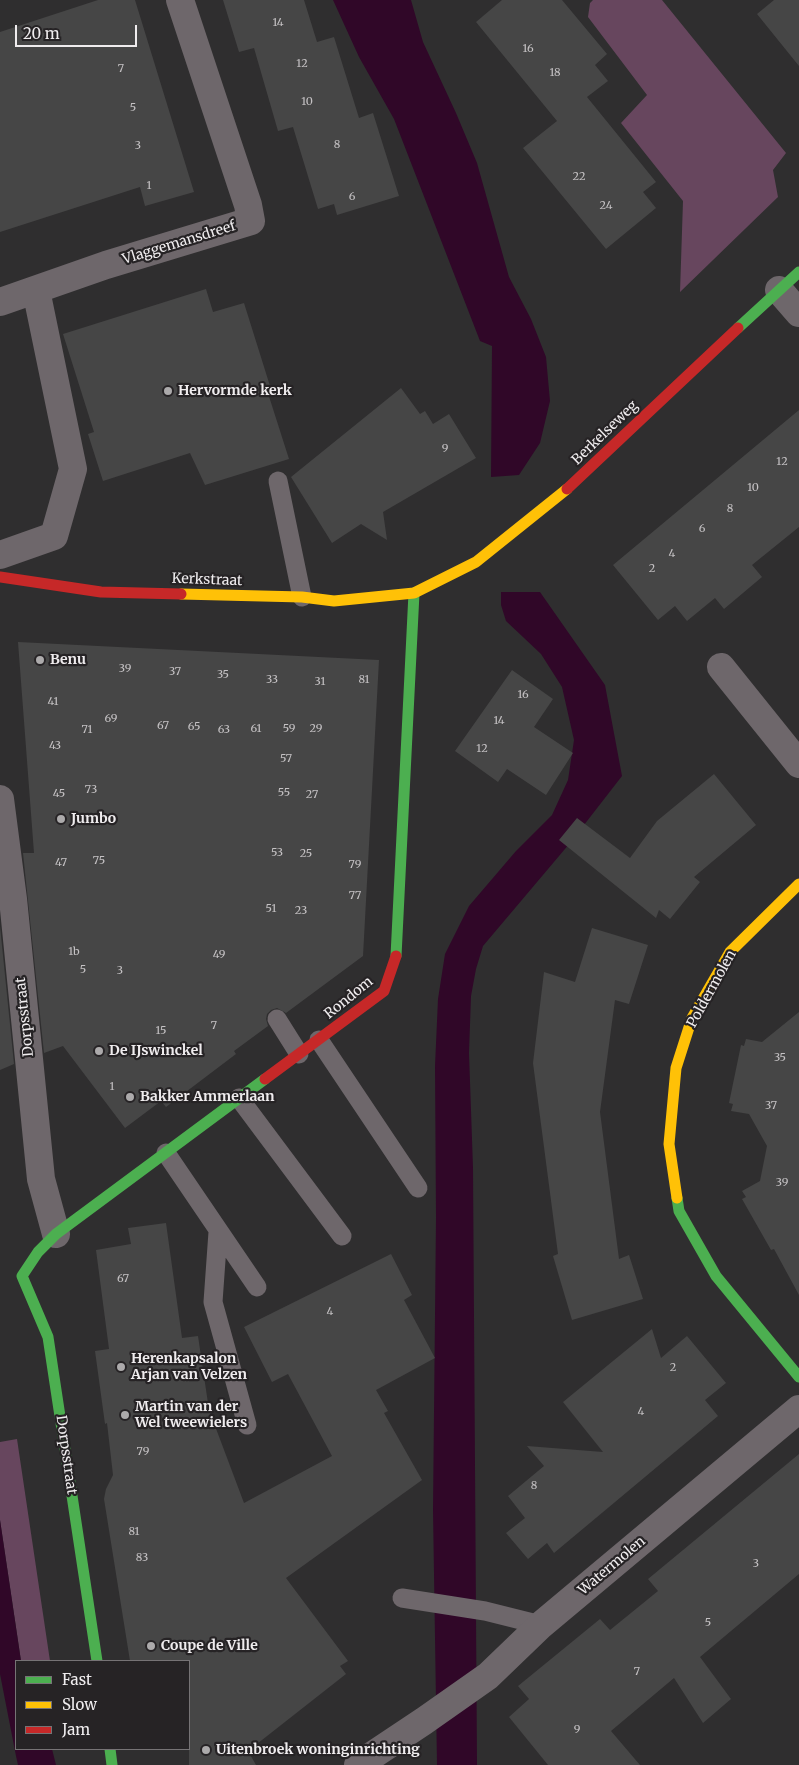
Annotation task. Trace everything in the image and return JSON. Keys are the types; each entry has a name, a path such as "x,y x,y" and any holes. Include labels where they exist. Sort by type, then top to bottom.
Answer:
{"street":[{"name":"Vlaggemansdreef","path":"0,302 106,265 251,221 248,205 180,0"},
{"name":"Berkelseweg","path":"414,593 476,562 576,482 701,361 799,272"},
{"path":"0,556 54,536 74,469 36,290"},
{"path":"779,290 799,313"},
{"name":"Kerkstraat","path":"0,577 101,592 302,597 334,601 414,593"},
{"name":"Rondom","path":"22,1276 38,1252 56,1234 384,991 396,957 414,593"},
{"path":"721,667 799,764"},
{"name":"Dorpsstraat","path":"0,799 6,900 41,1179 56,1234"},
{"name":"Poldermolen","path":"799,884 730,952 692,1018 676,1068 669,1144 679,1211 716,1276 799,1378"},
{"path":"7,1277 22,1276"},
{"name":"Dorpsstraat","path":"22,1276 48,1337 96,1660"},
{"name":"Watermolen","path":"358,1765 488,1676 541,1625 799,1409"},
{"path":"110,1750 112,1765"}],"lane":[{"path":"278,481 302,597"},
{"path":"277,1019 299,1054"},
{"path":"319,1040 418,1188"},
{"path":"240,1098 342,1236"},
{"path":"166,1153 257,1287"},
{"path":"218,1232 213,1302 247,1425"},
{"path":"402,1598 485,1611 541,1625"}],"shaded area":[{"path":"333,0 411,0 423,42 477,163 509,277 531,319 546,357 550,401 540,443 519,475 491,477 492,346 480,341 394,119 359,57"},
{"path":"593,0 662,0 786,153 773,170 778,197 680,292 683,201 621,123 647,95 588,17 590,3"},
{"path":"501,592 540,592 605,685 622,776 570,843 483,946 476,969 471,996 469,1053 473,1168 477,1765 437,1765 433,1510 436,1218 435,1066 438,999 445,954 469,906 516,851 552,815 568,780 574,740 562,687 541,654 506,621 501,605"},
{"path":"17,1439 50,1660 21,1660 0,1520 0,1442"},
{"path":"0,1520 21,1660 15,1660 15,1750 0,1674"},
{"path":"15,1750 52,1750 56,1765 18,1765"}],"building":[{"path":"98,0 135,0 194,192 145,206 140,187 0,232 0,32"},
{"path":"223,0 304,0 317,42 334,37 359,118 373,113 399,196 337,215 334,204 318,209 293,127 278,131 254,48 239,52"},
{"path":"502,0 562,0 607,54 595,65 608,81 587,97 656,182 643,192 656,208 606,249 523,148 557,121 476,22"},
{"path":"774,0 799,0 799,66 757,14"},
{"name":"Hervormde kerk","path":"206,289 213,312 244,303 270,386 266,387 289,459 205,485 190,453 103,481 88,434 94,432 63,334"},
{"path":"401,388 420,414 425,411 433,424 449,414 476,458 383,512 387,540 361,524 332,543 291,477"},
{"path":"799,410 799,527 752,565 762,577 724,609 715,598 687,621 675,606 658,620 613,565"},
{"path":"18,642 379,660 363,956 286,1013 277,1008 271,1010 267,1014 266,1019 268,1026 234,1051 236,1054 166,1107 161,1101 125,1128 63,1046 44,1053 23,853 34,853"},
{"path":"512,670 553,699 534,727 573,753 546,795 507,769 498,782 455,751"},
{"path":"714,774 756,825 694,877 700,882 670,919 659,910 656,918 559,840 577,818 630,858 657,821"},
{"path":"0,926 14,1064 0,1070"},
{"path":"592,928 648,945 629,1004 615,1000 600,1112 619,1259 629,1255 643,1299 572,1320 553,1256 558,1254 533,1063 544,972 575,982"},
{"path":"799,1012 799,1295 774,1249 771,1250 742,1199 746,1197 742,1191 760,1181 767,1146 749,1114 731,1111 733,1104 729,1103 741,1045 744,1046 746,1039 762,1042"},
{"path":"166,1223 182,1338 198,1336 209,1410 244,1503 332,1456 288,1374 272,1382 244,1327 391,1254 412,1295 404,1300 435,1358 376,1390 388,1411 384,1413 422,1480 286,1578 348,1661 340,1666 346,1674 248,1751 256,1765 189,1765 190,1660 130,1660 104,1499 106,1489 113,1475 107,1423 105,1424 95,1351 109,1349 96,1250 131,1244 128,1228"},
{"path":"652,1329 661,1358 687,1336 726,1383 705,1400 718,1416 554,1553 547,1543 528,1559 506,1533 525,1518 508,1496 544,1466 527,1446 603,1452 563,1402"},
{"path":"799,1454 799,1574 700,1657 731,1699 703,1723 674,1678 611,1731 640,1765 548,1765 509,1717 529,1699 518,1686 600,1619 610,1630 658,1591 648,1579"}],"traffic: fast":[{"path":"738,328 799,272"},
{"path":"396,956 414,593"},
{"path":"22,1276 38,1252 56,1234 265,1079"},
{"path":"677,1198 679,1211 716,1276 799,1377"},
{"path":"22,1276 48,1337 97,1660"},
{"path":"110,1750 112,1765"}],"traffic: slow":[{"path":"181,594 302,597 334,601 414,593 476,562 567,489"},
{"path":"677,1198 669,1144 676,1068 692,1018 730,952 799,884"}],"traffic: jam":[{"path":"567,489 738,328"},
{"path":"0,577 101,592 181,594"},
{"path":"265,1079 384,991 396,956"}],"place":[{"name":"Hervormde kerk","path":"168,391"},
{"name":"Benu","path":"40,660"},
{"name":"Jumbo","path":"61,819"},
{"name":"De IJswinckel","path":"99,1051"},
{"name":"Bakker Ammerlaan","path":"130,1097"},
{"name":"Herenkapsalon Arjan van Velzen","path":"121,1367"},
{"name":"Martin van der Wel tweewielers","path":"125,1415"},
{"name":"Coupe de Ville","path":"151,1646"},
{"name":"Uitenbroek woninginrichting","path":"206,1750"}]}
